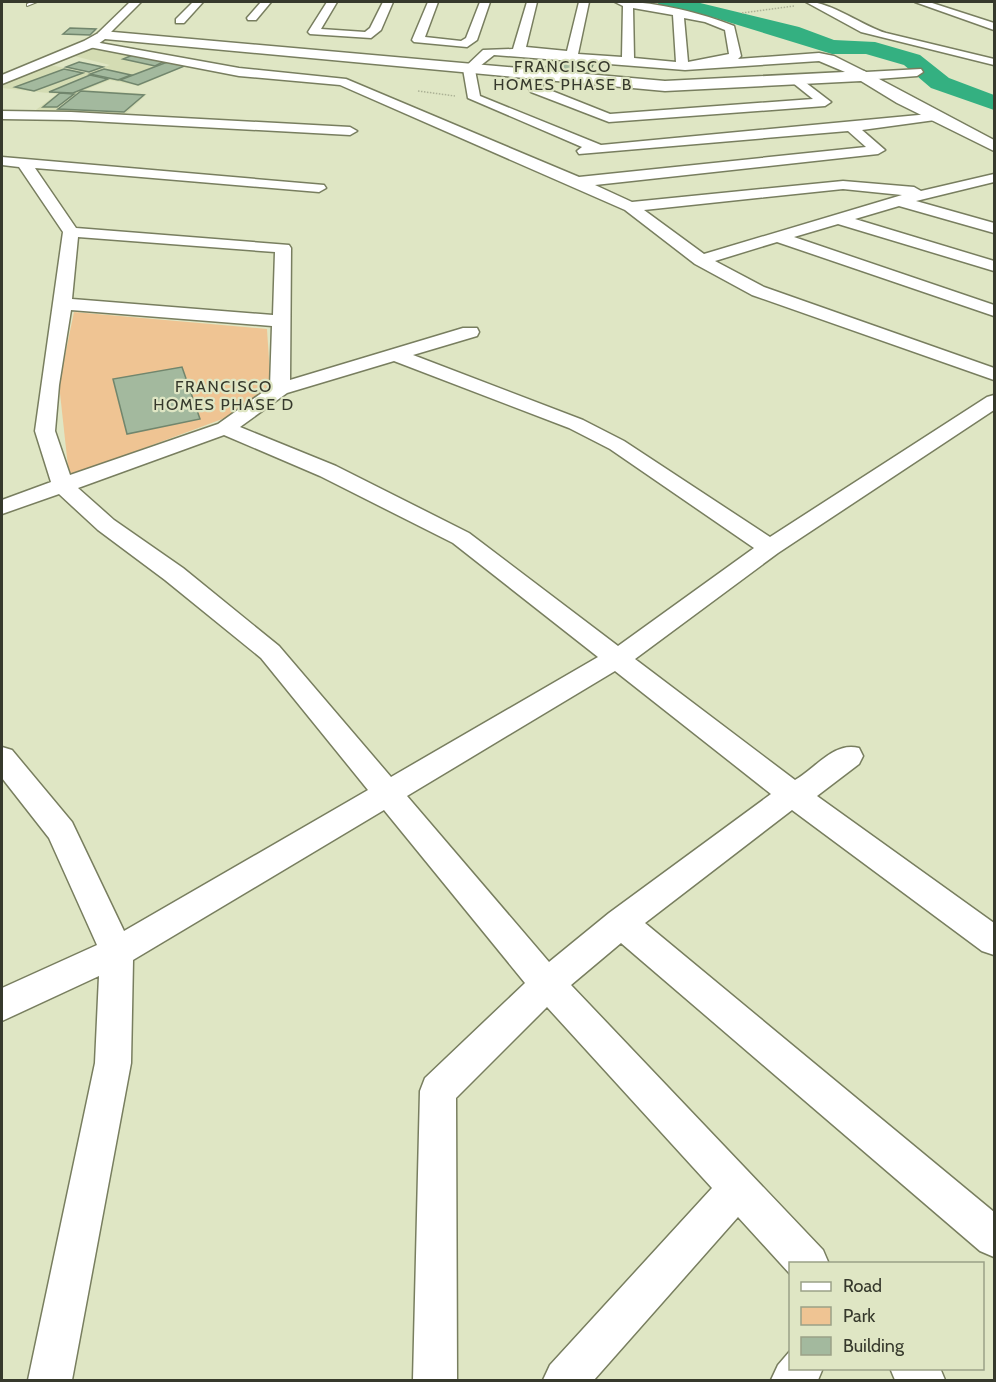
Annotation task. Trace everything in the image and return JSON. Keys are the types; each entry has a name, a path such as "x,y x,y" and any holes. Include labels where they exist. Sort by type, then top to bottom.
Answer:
{"street":[{"path":"2,80 89,44 102,35 136,2"},
{"path":"180,21 198,2"},
{"path":"252,18 266,2"},
{"path":"332,2 314,32 367,36 375,30 388,2"},
{"path":"433,2 418,40 463,45 471,40 485,2"},
{"path":"532,2 519,50 628,60 682,62 713,61 735,56 730,28 708,19 624,2 628,60"},
{"path":"572,55 584,2"},
{"path":"920,2 994,27"},
{"path":"813,3 865,30 994,62"},
{"path":"678,12 682,62"},
{"path":"102,35 665,86 916,72"},
{"path":"924,46 947,38"},
{"path":"89,44 239,72 342,82 577,182 630,207 701,260 758,291 994,374"},
{"path":"469,69 487,52 494,51 686,66 830,58 935,117 994,146"},
{"path":"469,69 474,98 600,150"},
{"path":"541,76 535,89 609,118 825,102 796,80"},
{"path":"2,115 71,116 350,131"},
{"path":"568,152 851,127 935,117"},
{"path":"577,182 878,150 851,127"},
{"path":"514,156 546,154"},
{"path":"13,162 320,188"},
{"path":"13,162 70,232 63,304 49,385 45,431 64,487 106,525 174,574 270,652 547,984 808,1262"},
{"path":"701,260 898,201 994,178"},
{"path":"630,207 843,185 924,194"},
{"path":"898,201 994,228"},
{"path":"838,219 994,266"},
{"path":"70,232 283,248 280,389"},
{"path":"777,237 994,311"},
{"path":"63,304 280,321"},
{"path":"2,507 64,487 225,428 280,389 470,332"},
{"path":"396,355 576,424 607,440 770,548"},
{"path":"2,1005 117,952 641,644 770,548 994,401"},
{"path":"225,428 328,471 461,538 792,794 994,942"},
{"path":"435,1380 438,1090 547,984 621,923 792,794 808,787 849,756"},
{"path":"2,758 61,831 117,952 112,1063 50,1380"},
{"path":"621,923 994,1237"},
{"path":"565,1380 738,1188"}],"path":[{"path":"742,13 813,3"}],"shaded area":[{"path":"94,45 190,64 139,86 110,80 85,90 147,94 124,115 33,112 57,94 2,88 2,82 46,64 88,73 110,65 70,55"}],"green space":[{"path":"74,312 267,329 271,391 225,418 69,476 59,384"}],"building":[{"path":"70,28 96,29 90,35 63,34"},
{"path":"135,54 167,60 155,66 123,59"},
{"path":"170,61 187,65 138,85 120,80"},
{"path":"79,62 103,67 89,72 66,67"},
{"path":"549,62 593,65 587,76 542,72"},
{"path":"64,69 83,73 34,91 15,87"},
{"path":"104,69 131,75 118,80 90,74"},
{"path":"90,75 108,79 73,93 49,92"},
{"path":"81,91 144,95 124,112 58,109"},
{"path":"60,93 74,94 57,107 43,107"},
{"path":"182,367 200,419 127,434 113,379"}],"waterway":[{"path":"667,2 718,12 791,32 832,47 867,47 912,60 940,83 994,103"}],"district":[{"name":"FRANCISCO HOMES PHASE B","path":"563,75"},
{"name":"FRANCISCO HOMES PHASE D","path":"224,395"}]}
